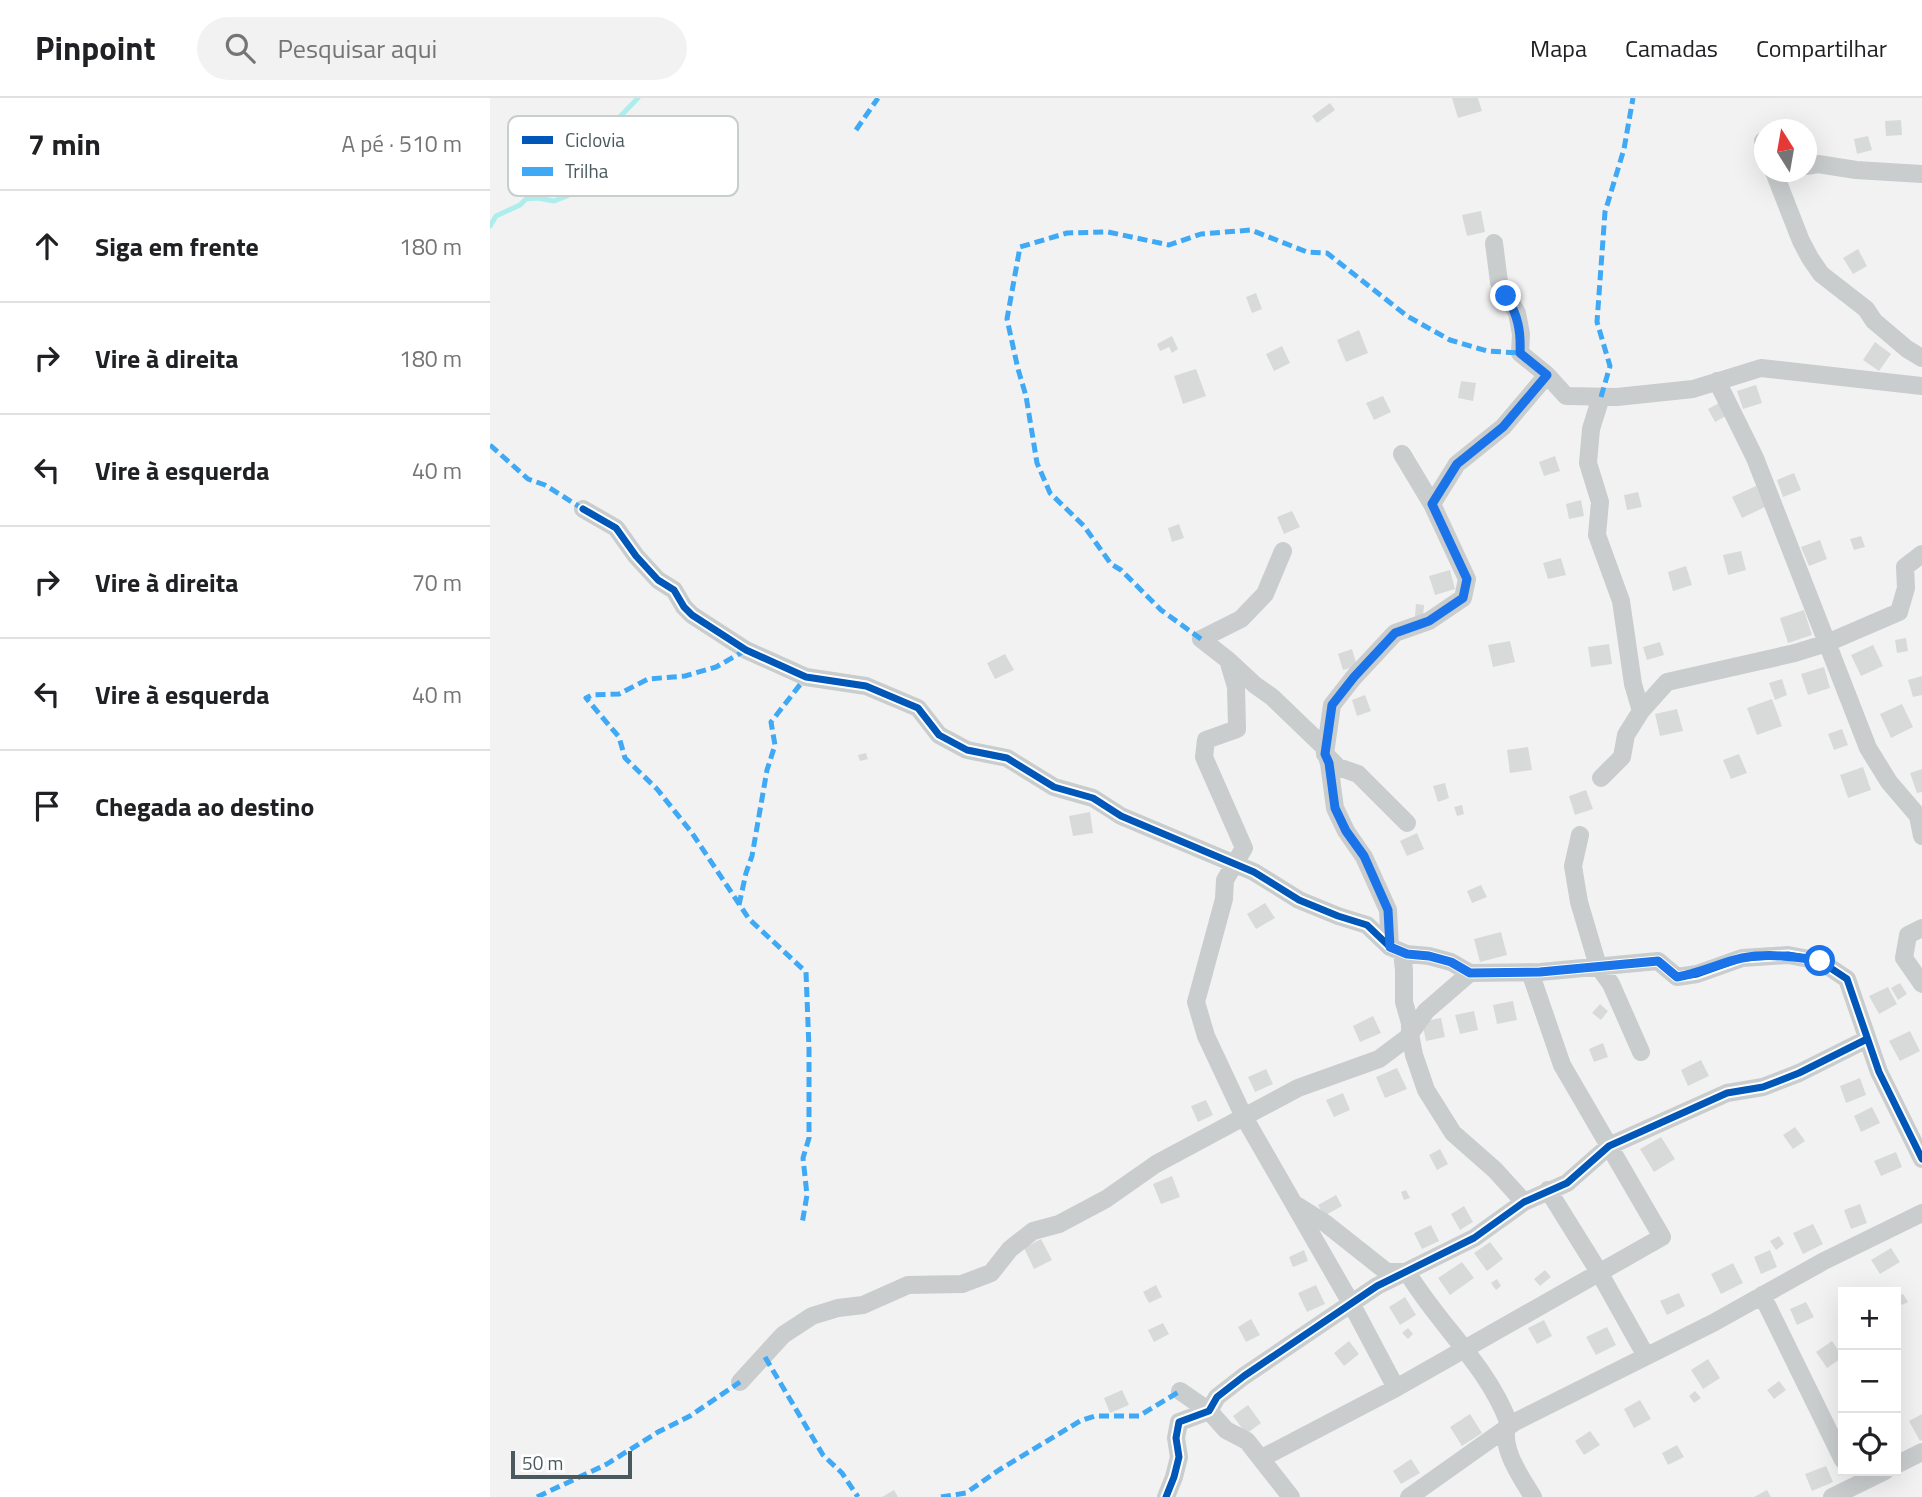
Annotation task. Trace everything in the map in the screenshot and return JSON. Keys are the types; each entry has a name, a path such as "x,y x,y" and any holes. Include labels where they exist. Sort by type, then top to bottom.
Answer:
{"street":[{"path":"1817,164 1856,170 1922,174"},
{"path":"1780,182 1801,241 1821,274 1866,309 1874,321 1907,349 1922,358"},
{"path":"1494,243 1499,282 1517,313 1521,334 1520,353 1547,375 1566,396 1617,397 1693,389 1761,368 1922,386"},
{"path":"1432,504 1457,464 1503,427 1547,375"},
{"path":"1717,381 1755,458 1868,748 1889,782 1918,816 1922,836"},
{"path":"1580,396 1591,429"},
{"path":"1601,397 1591,429 1588,463 1600,502 1597,535 1621,601 1633,684 1641,711"},
{"path":"1325,754 1332,705 1361,669 1395,633 1429,621 1463,598 1467,579 1432,504 1402,454"},
{"path":"583,509 616,528 641,562 657,580 674,590 692,615 746,650 806,677 866,686 918,708 939,735 967,750 1007,758 1054,788 1093,798 1121,816 1254,872 1299,900 1367,925 1396,949 1451,962 1470,973 1530,972 1658,961 1677,977 1697,974 1742,958 1788,955 1820,961 1847,979 1879,1073 1922,1159"},
{"path":"1283,551 1265,594 1241,619 1201,639 1313,735 1322,746 1329,763 1335,808 1346,831 1364,856 1388,910 1396,949 1405,971 1404,1002 1414,1055 1426,1090 1453,1133 1495,1170 1524,1202"},
{"path":"1601,778 1622,757 1626,735 1641,711 1667,682 1795,653 1827,643 1899,611 1906,588 1905,568 1922,554"},
{"path":"1228,660 1237,687 1237,729 1206,740 1204,757 1244,848 1225,880 1224,899 1195,1002 1206,1036 1244,1117 1352,1305 1396,1388"},
{"path":"1325,754 1338,766 1358,774 1407,823"},
{"path":"1580,835 1573,866 1579,902 1598,965 1611,984 1641,1052"},
{"path":"1922,928 1908,935 1904,958 1922,984"},
{"path":"1262,1458 1396,1388 1662,1237 1562,1065 1530,972"},
{"path":"740,1382 783,1335 812,1316 838,1308 863,1305 908,1285 962,1283 991,1273 1010,1249 1032,1231 1059,1224 1106,1199 1156,1164 1298,1088 1379,1059 1410,1034 1426,1010 1470,973"},
{"path":"1166,1497 1179,1457 1176,1438 1179,1422 1209,1411 1217,1397 1244,1376 1377,1286 1474,1238 1524,1202 1567,1182 1609,1146 1727,1093 1763,1087 1799,1073 1867,1038"},
{"path":"1548,1190 1599,1272 1646,1356"},
{"path":"1295,1204 1334,1230 1387,1272 1407,1272"},
{"path":"1409,1497 1506,1428 1824,1261 1922,1213"},
{"path":"1407,1272 1499,1398 1508,1421 1507,1445 1513,1463 1533,1497"},
{"path":"1762,1295 1838,1451"},
{"path":"1181,1391 1209,1411 1226,1430 1247,1441 1291,1497"},
{"path":"1901,1462 1922,1452"},
{"path":"1832,1497 1852,1478"}],"building":[{"path":"1452,98 1478,98 1482,111 1458,118"},
{"path":"1330,103 1335,110 1317,123 1312,116"},
{"path":"1901,120 1902,135 1886,136 1885,121"},
{"path":"1868,136 1872,150 1857,154 1854,139"},
{"path":"1481,211 1485,232 1467,236 1462,215"},
{"path":"1858,249 1867,266 1853,274 1843,258"},
{"path":"1256,293 1262,309 1252,313 1246,297"},
{"path":"1359,330 1368,353 1346,362 1337,340"},
{"path":"1172,336 1178,349 1172,353 1169,347 1160,351 1157,344"},
{"path":"1875,342 1891,354 1879,371 1863,360"},
{"path":"1282,346 1290,363 1274,371 1266,354"},
{"path":"1196,369 1206,396 1183,404 1174,376"},
{"path":"1461,381 1476,383 1473,401 1458,398"},
{"path":"1756,385 1762,403 1743,409 1737,391"},
{"path":"1383,396 1391,412 1374,420 1366,403"},
{"path":"1721,402 1728,415 1715,422 1708,409"},
{"path":"1555,456 1560,471 1544,476 1539,462"},
{"path":"1794,473 1801,490 1783,497 1777,480"},
{"path":"1756,486 1765,507 1742,518 1732,497"},
{"path":"1638,492 1642,507 1627,510 1624,495"},
{"path":"1581,500 1584,516 1569,519 1566,504"},
{"path":"1292,511 1300,527 1284,534 1277,517"},
{"path":"1179,524 1184,538 1172,542 1168,528"},
{"path":"1861,536 1865,547 1854,550 1850,539"},
{"path":"1820,540 1827,559 1809,566 1801,547"},
{"path":"1741,551 1746,570 1728,575 1723,555"},
{"path":"1561,558 1566,575 1548,579 1543,563"},
{"path":"1686,566 1692,585 1673,591 1668,572"},
{"path":"1450,570 1455,589 1435,595 1429,576"},
{"path":"1416,604 1424,605 1423,617 1415,616"},
{"path":"1804,610 1812,635 1788,643 1780,618"},
{"path":"1906,638 1908,651 1897,653 1895,640"},
{"path":"1510,641 1515,662 1493,667 1488,645"},
{"path":"1660,642 1664,655 1647,660 1643,647"},
{"path":"1609,644 1612,664 1591,667 1588,647"},
{"path":"1873,645 1883,666 1861,676 1851,655"},
{"path":"1352,649 1357,666 1343,670 1338,654"},
{"path":"1005,654 1014,670 995,679 987,663"},
{"path":"1824,667 1830,688 1808,695 1801,674"},
{"path":"1922,676 1922,695 1913,697 1908,680"},
{"path":"1782,679 1787,695 1775,700 1769,683"},
{"path":"1365,695 1371,711 1357,716 1352,700"},
{"path":"1772,699 1782,726 1757,735 1747,708"},
{"path":"1902,704 1913,727 1891,738 1880,714"},
{"path":"1677,709 1683,731 1660,736 1655,714"},
{"path":"1842,729 1848,745 1834,750 1828,734"},
{"path":"1528,747 1532,770 1510,773 1507,750"},
{"path":"866,753 868,759 860,761 858,755"},
{"path":"1739,754 1747,773 1731,779 1723,760"},
{"path":"1863,767 1871,790 1848,798 1840,775"},
{"path":"1922,769 1922,792 1917,793 1910,773"},
{"path":"1445,783 1449,798 1438,802 1433,786"},
{"path":"1586,790 1593,809 1575,815 1569,796"},
{"path":"1462,805 1464,814 1457,816 1454,807"},
{"path":"1090,812 1093,833 1073,836 1069,816"},
{"path":"1417,833 1424,849 1407,856 1400,841"},
{"path":"1481,885 1487,897 1472,903 1467,891"},
{"path":"1265,903 1275,918 1256,929 1247,914"},
{"path":"1501,932 1507,955 1480,962 1474,939"},
{"path":"1900,983 1907,994 1898,1000 1891,988"},
{"path":"1888,987 1897,1004 1879,1014 1869,996"},
{"path":"1513,1001 1517,1020 1497,1024 1493,1005"},
{"path":"1600,1004 1608,1011 1601,1020 1592,1013"},
{"path":"1474,1011 1478,1030 1460,1034 1455,1015"},
{"path":"1373,1016 1381,1033 1360,1042 1353,1026"},
{"path":"1441,1018 1445,1037 1426,1041 1422,1022"},
{"path":"1910,1031 1920,1051 1900,1061 1889,1041"},
{"path":"1603,1043 1608,1057 1594,1062 1589,1049"},
{"path":"1701,1060 1709,1076 1688,1086 1681,1070"},
{"path":"1397,1068 1407,1089 1385,1098 1376,1077"},
{"path":"1266,1069 1273,1084 1255,1092 1248,1077"},
{"path":"1860,1078 1866,1095 1846,1103 1840,1086"},
{"path":"1343,1093 1350,1110 1334,1117 1326,1100"},
{"path":"1206,1100 1213,1115 1198,1122 1191,1106"},
{"path":"1872,1107 1880,1123 1861,1132 1854,1116"},
{"path":"1795,1127 1805,1141 1793,1149 1783,1135"},
{"path":"1661,1137 1675,1159 1654,1172 1640,1149"},
{"path":"1440,1149 1448,1164 1437,1170 1429,1155"},
{"path":"1896,1152 1902,1167 1881,1176 1874,1161"},
{"path":"1172,1176 1180,1197 1161,1204 1153,1184"},
{"path":"1406,1190 1410,1198 1404,1200 1401,1192"},
{"path":"1336,1195 1342,1206 1324,1216 1318,1205"},
{"path":"1860,1204 1867,1223 1851,1229 1844,1210"},
{"path":"1464,1206 1473,1222 1460,1230 1451,1214"},
{"path":"1813,1224 1823,1244 1803,1254 1793,1233"},
{"path":"1431,1225 1439,1241 1422,1249 1414,1233"},
{"path":"1779,1236 1784,1244 1776,1250 1770,1241"},
{"path":"1041,1239 1052,1260 1034,1269 1024,1248"},
{"path":"1490,1242 1503,1259 1487,1271 1474,1253"},
{"path":"1891,1248 1900,1262 1880,1274 1871,1260"},
{"path":"1304,1250 1308,1261 1293,1267 1289,1257"},
{"path":"1770,1250 1777,1267 1761,1274 1754,1257"},
{"path":"1462,1262 1474,1278 1450,1295 1438,1278"},
{"path":"1733,1263 1743,1283 1721,1294 1711,1274"},
{"path":"1545,1270 1551,1277 1540,1286 1534,1279"},
{"path":"1497,1279 1501,1286 1496,1290 1491,1283"},
{"path":"1156,1285 1162,1297 1149,1303 1143,1292"},
{"path":"1316,1285 1325,1304 1307,1312 1298,1293"},
{"path":"1679,1293 1685,1306 1667,1315 1660,1301"},
{"path":"1903,1294 1908,1302 1902,1305 1901,1303"},
{"path":"1405,1297 1416,1315 1400,1325 1389,1307"},
{"path":"1806,1302 1814,1317 1797,1325 1790,1309"},
{"path":"1251,1319 1260,1335 1246,1342 1238,1327"},
{"path":"1544,1320 1552,1336 1537,1344 1528,1328"},
{"path":"1163,1323 1169,1334 1154,1342 1148,1330"},
{"path":"1607,1327 1616,1345 1596,1355 1586,1337"},
{"path":"1408,1328 1413,1334 1408,1339 1402,1333"},
{"path":"1349,1341 1359,1354 1344,1366 1334,1353"},
{"path":"1832,1341 1838,1350 1838,1360 1827,1368 1816,1352"},
{"path":"1708,1359 1720,1378 1703,1389 1691,1370"},
{"path":"1779,1381 1786,1390 1774,1399 1767,1390"},
{"path":"1122,1390 1129,1405 1110,1413 1104,1398"},
{"path":"1695,1391 1701,1398 1694,1403 1689,1396"},
{"path":"1640,1400 1651,1419 1634,1428 1624,1409"},
{"path":"1248,1405 1261,1423 1246,1434 1233,1416"},
{"path":"1470,1414 1482,1433 1462,1446 1450,1427"},
{"path":"1922,1414 1922,1440 1920,1441 1909,1421"},
{"path":"1590,1431 1600,1445 1584,1455 1575,1441"},
{"path":"1677,1445 1684,1457 1668,1465 1662,1453"},
{"path":"1411,1459 1420,1473 1401,1484 1393,1471"},
{"path":"1826,1466 1833,1482 1812,1491 1805,1474"},
{"path":"894,1490 898,1497 882,1497"},
{"path":"1767,1490 1771,1497 1754,1497"}],"waterway":[{"path":"621,116 638,98"},
{"path":"490,226 496,216 520,205 526,199 554,201 567,196"}],"marked path":[{"path":"856,130 878,98"},
{"path":"1601,397 1610,366 1597,322 1605,212 1624,149 1633,98"},
{"path":"1201,639 1161,610 1121,570 1111,564 1084,526 1050,493 1037,463 1026,396 1007,319 1020,247 1067,233 1108,232 1169,245 1201,234 1251,230 1307,252 1327,253 1407,316 1450,340 1487,351 1520,353"},
{"path":"490,445 528,479 545,485 583,509"},
{"path":"746,650 716,667 685,676 648,679 619,694 592,695 586,698 619,737 625,758 657,789 692,833 749,919 806,972 809,1138 803,1158 807,1195 802,1224"},
{"path":"739,905 752,856 767,770 775,745 771,722 806,677"},
{"path":"765,1357 823,1455 842,1473 858,1497"},
{"path":"537,1497 607,1464 658,1432 690,1416 740,1382"},
{"path":"941,1497 966,1493 1080,1421 1095,1416 1139,1416 1180,1391"}],"cycle path":[{"path":"583,509 616,528 636,556 658,580 674,590 692,615 746,650 806,677 866,686 918,708 939,735 967,750 1007,758 1054,787 1093,798 1121,816 1254,872 1299,900 1367,925 1390,947 1407,954 1451,962 1470,973 1540,972 1658,961 1677,977 1697,974 1742,958 1788,955 1820,961 1847,979 1879,1072 1922,1159"},
{"path":"1166,1497 1179,1457 1176,1438 1179,1422 1209,1411 1217,1397 1244,1376 1377,1286 1474,1238 1524,1202 1567,1183 1609,1146 1727,1093 1763,1087 1799,1073 1867,1039"}],"route":[{"path":"1506,296 1517,313 1521,334 1520,353 1547,375 1503,427 1457,464 1432,504 1467,579 1463,598 1429,621 1395,633 1332,705 1330,735 1325,754 1329,763 1335,808 1346,831 1364,856 1388,910 1390,947 1407,954 1451,962 1470,973 1540,972 1658,961 1677,977 1697,974 1742,958 1788,955 1820,961"}]}
